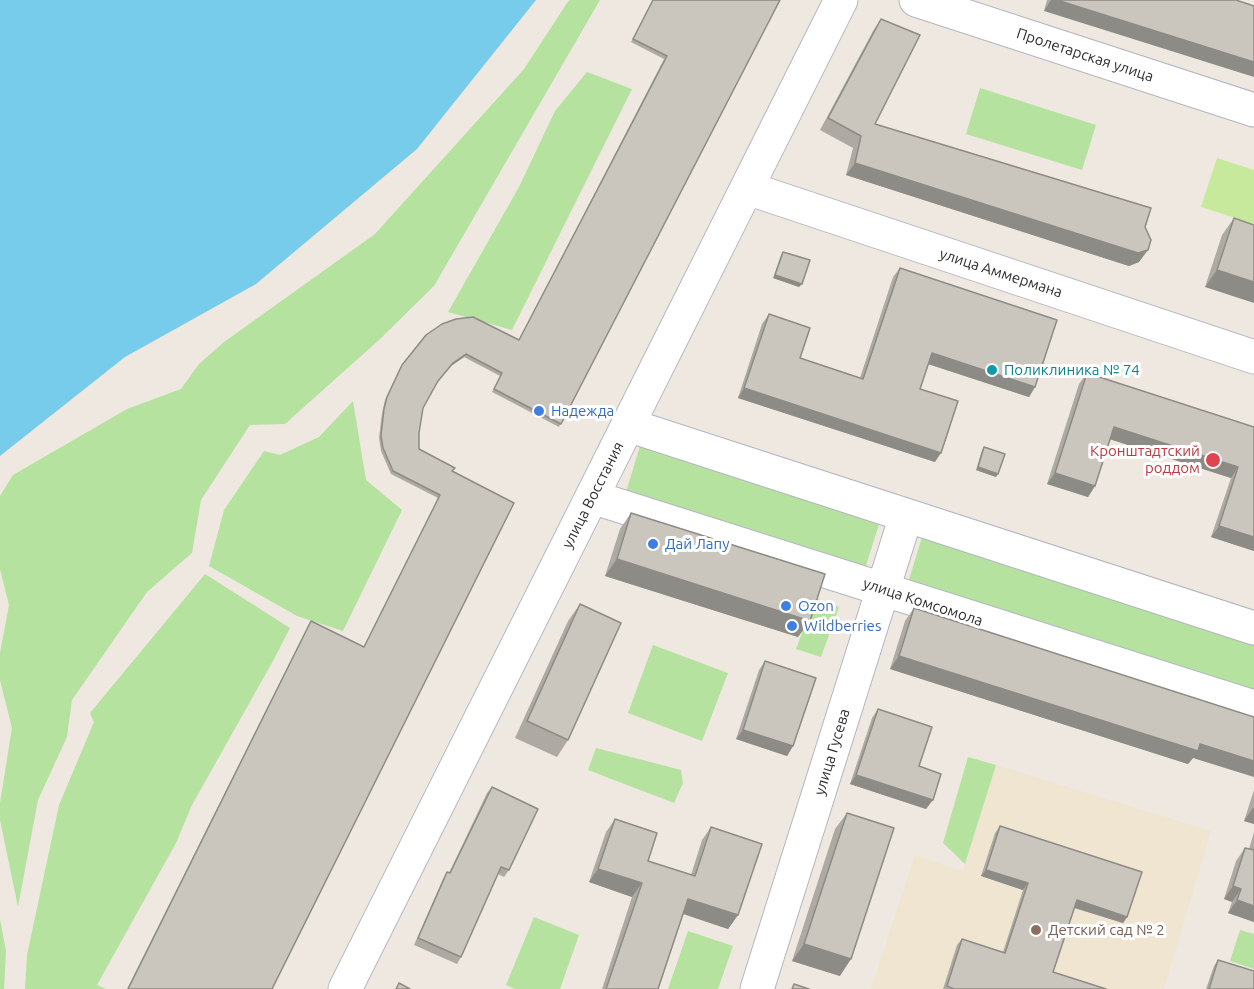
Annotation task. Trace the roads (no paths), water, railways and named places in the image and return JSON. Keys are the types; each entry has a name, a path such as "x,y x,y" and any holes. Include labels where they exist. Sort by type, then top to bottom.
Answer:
{"street":[{"name":"улица Восстания","path":"345,989 841,0"},
{"name":"Пролетарская улица","path":"916,0 1254,110"},
{"name":"улица Аммермана","path":"747,188 1254,357"},
{"path":"628,425 1254,628"},
{"name":"улица Комсомола","path":"592,497 1254,707"},
{"name":"улица Гусева","path":"757,989 906,516"}],"water":[{"path":"0,0 536,0 417,149 256,284 125,357 0,456"}],"place":[{"name":"Поликлиника № 74","path":"992,370"},
{"name":"Надежда","path":"539,411"},
{"name":"Кронштадтский роддом","path":"1213,460"},
{"name":"Дай Лапу","path":"653,544"},
{"name":"Ozon","path":"786,606"},
{"name":"Wildberries","path":"792,626"},
{"name":"Детский сад № 2","path":"1036,930"}]}
